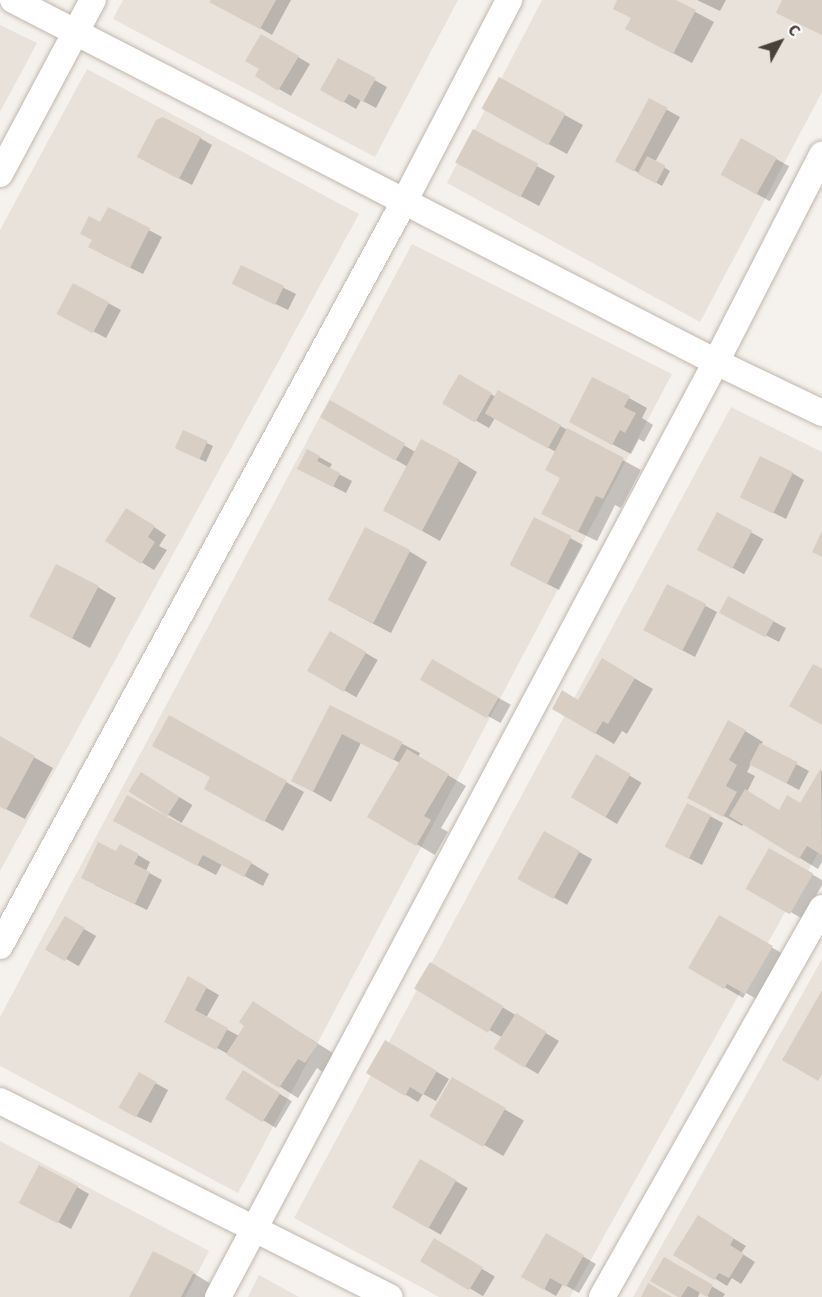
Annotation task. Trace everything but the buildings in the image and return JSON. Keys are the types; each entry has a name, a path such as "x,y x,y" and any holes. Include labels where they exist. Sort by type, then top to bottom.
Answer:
{"street":[{"path":"13,0 716,362 822,412"},
{"path":"0,174 93,0"},
{"path":"0,946 404,202 508,0"},
{"path":"218,1297 716,362 822,155"},
{"path":"603,1297 822,908"},
{"path":"0,1101 388,1297"}],"shaded area":[{"path":"123,0 458,0 375,157 113,19"},
{"path":"542,0 822,0 822,92 700,322 447,183"},
{"path":"0,25 37,43 0,112"},
{"path":"87,69 359,214 0,871 0,230"},
{"path":"412,244 672,374 238,1193 0,1066 0,1017"},
{"path":"731,407 822,452 822,846 570,1297 439,1297 294,1218"},
{"path":"822,959 822,1297 633,1297"},
{"path":"0,1141 209,1251 185,1297 0,1297"},
{"path":"259,1275 299,1297 248,1297"}]}
